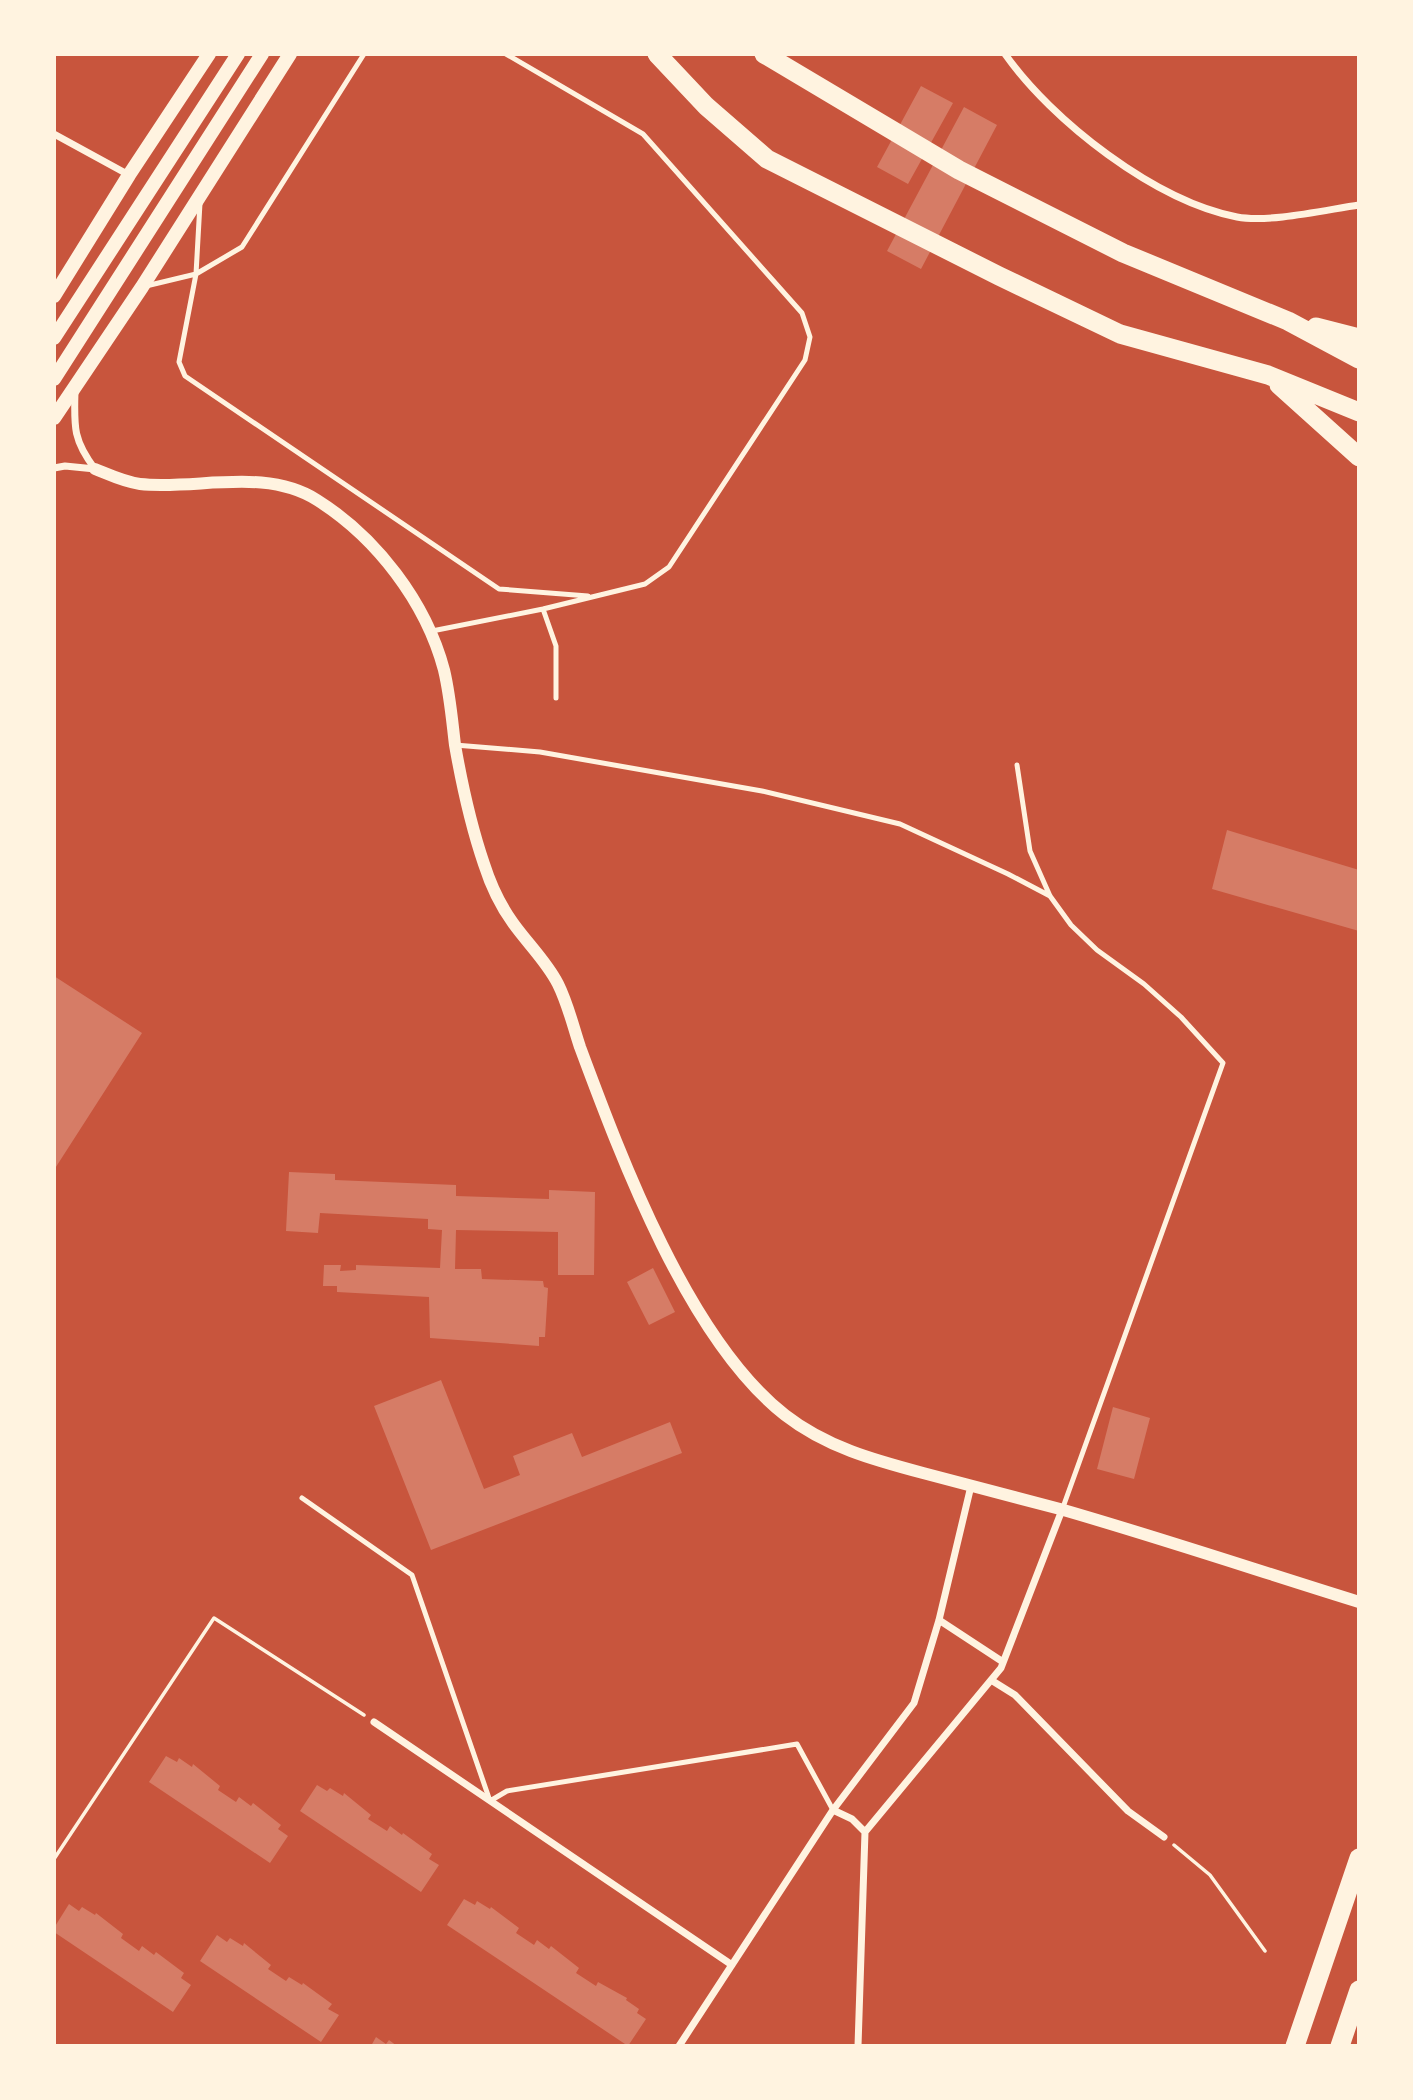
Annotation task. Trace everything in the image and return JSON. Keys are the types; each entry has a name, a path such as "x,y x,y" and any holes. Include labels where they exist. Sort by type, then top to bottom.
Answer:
{"highway":[{"path":"657,54 706,106 767,159 1119,334 1268,375 1359,412"},
{"path":"764,54 959,170 1123,253 1288,321 1359,359"},
{"path":"1288,321 1359,338"},
{"path":"1268,375 1359,457"},
{"path":"1295,2046 1359,1858"},
{"path":"1340,2046 1359,1990"}],"main road":[{"path":"54,296 129,175 209,54"},
{"path":"54,338 238,54"},
{"path":"54,379 262,54"},
{"path":"54,418 142,287 289,54"}],"street":[{"path":"1005,54 1069,125 1127,169 1186,200 1238,217 1282,216 1359,205"},
{"path":"54,134 129,175"},
{"path":"75,388 74,427 81,451 95,470"},
{"path":"54,468 65,466 95,470 136,484 261,483 285,486 310,495 356,527 374,545 413,600 442,664 455,745 475,836 497,897 511,921 556,979 594,1081 655,1228 697,1309 715,1337 758,1390 783,1413 807,1430 863,1457 1062,1510 1359,1602"},
{"path":"679,2046 833,1810 914,1703 939,1620 971,1486"},
{"path":"858,2046 865,1832 1003,1662 1062,1510"},
{"path":"939,1620 1003,1662"},
{"path":"991,1680 1015,1695 1128,1811 1164,1837"},
{"path":"374,1722 732,1965"},
{"path":"833,1810 852,1819 865,1832"}],"lane":[{"path":"142,287 196,274 242,247 364,54"},
{"path":"429,632 543,609 645,584 669,567 805,360 810,337 802,313 643,134 506,54"},
{"path":"200,196 196,274 179,362 185,376 499,589 595,597"},
{"path":"543,609 556,646 556,698"},
{"path":"455,745 540,752 762,791 900,824 1008,874 1050,897"},
{"path":"1017,765 1030,851 1050,897 1071,925 1097,950 1144,984 1181,1017 1223,1063 1062,1510"},
{"path":"302,1498 412,1575 490,1801 507,1791 797,1744 833,1810"}],"path":[{"path":"54,1859 214,1618 374,1722"},
{"path":"1164,1837 1210,1875 1265,1951"}],"building":[{"path":"921,86 953,103 908,184 877,167"},
{"path":"964,107 997,125 921,269 887,251"},
{"path":"1227,830 1359,870 1359,931 1212,889"},
{"path":"54,976 142,1033 54,1170"},
{"path":"289,1172 335,1174 335,1180 456,1185 456,1196 549,1199 549,1190 595,1192 594,1275 558,1275 558,1232 456,1230 455,1269 481,1269 482,1279 543,1281 544,1287 548,1288 545,1337 539,1337 539,1346 430,1338 429,1297 337,1292 337,1286 323,1286 324,1265 341,1265 340,1271 356,1270 356,1265 440,1268 442,1230 428,1229 428,1219 320,1213 318,1233 286,1231"},
{"path":"653,1268 675,1312 649,1325 627,1282"},
{"path":"441,1380 484,1489 520,1475 513,1456 572,1433 582,1457 670,1422 682,1453 431,1550 374,1406"},
{"path":"1113,1407 1150,1418 1134,1479 1097,1469"},
{"path":"166,1756 177,1762 179,1758 192,1767 193,1764 220,1786 218,1790 236,1802 239,1797 251,1806 253,1803 281,1825 278,1829 288,1836 270,1863 149,1782"},
{"path":"317,1785 327,1791 330,1788 343,1796 344,1793 371,1815 368,1819 387,1831 390,1826 402,1835 403,1833 432,1854 429,1859 439,1865 421,1892 300,1811"},
{"path":"464,1899 475,1905 477,1901 490,1909 491,1907 519,1928 516,1933 534,1945 537,1940 549,1949 551,1946 579,1968 576,1973 596,1986 598,1982 627,1998 626,2000 639,2009 637,2013 646,2019 628,2046 447,1925"},
{"path":"69,1904 79,1911 82,1907 95,1915 96,1913 123,1934 121,1938 139,1951 142,1946 154,1955 156,1952 184,1973 181,1978 191,1985 173,2012 54,1932"},
{"path":"217,1935 227,1942 230,1938 243,1946 244,1943 271,1965 268,1969 286,1981 289,1977 302,1985 303,1983 332,2004 328,2009 339,2015 321,2042 200,1961"},
{"path":"376,2037 386,2044 389,2040 397,2046 371,2046"}]}
